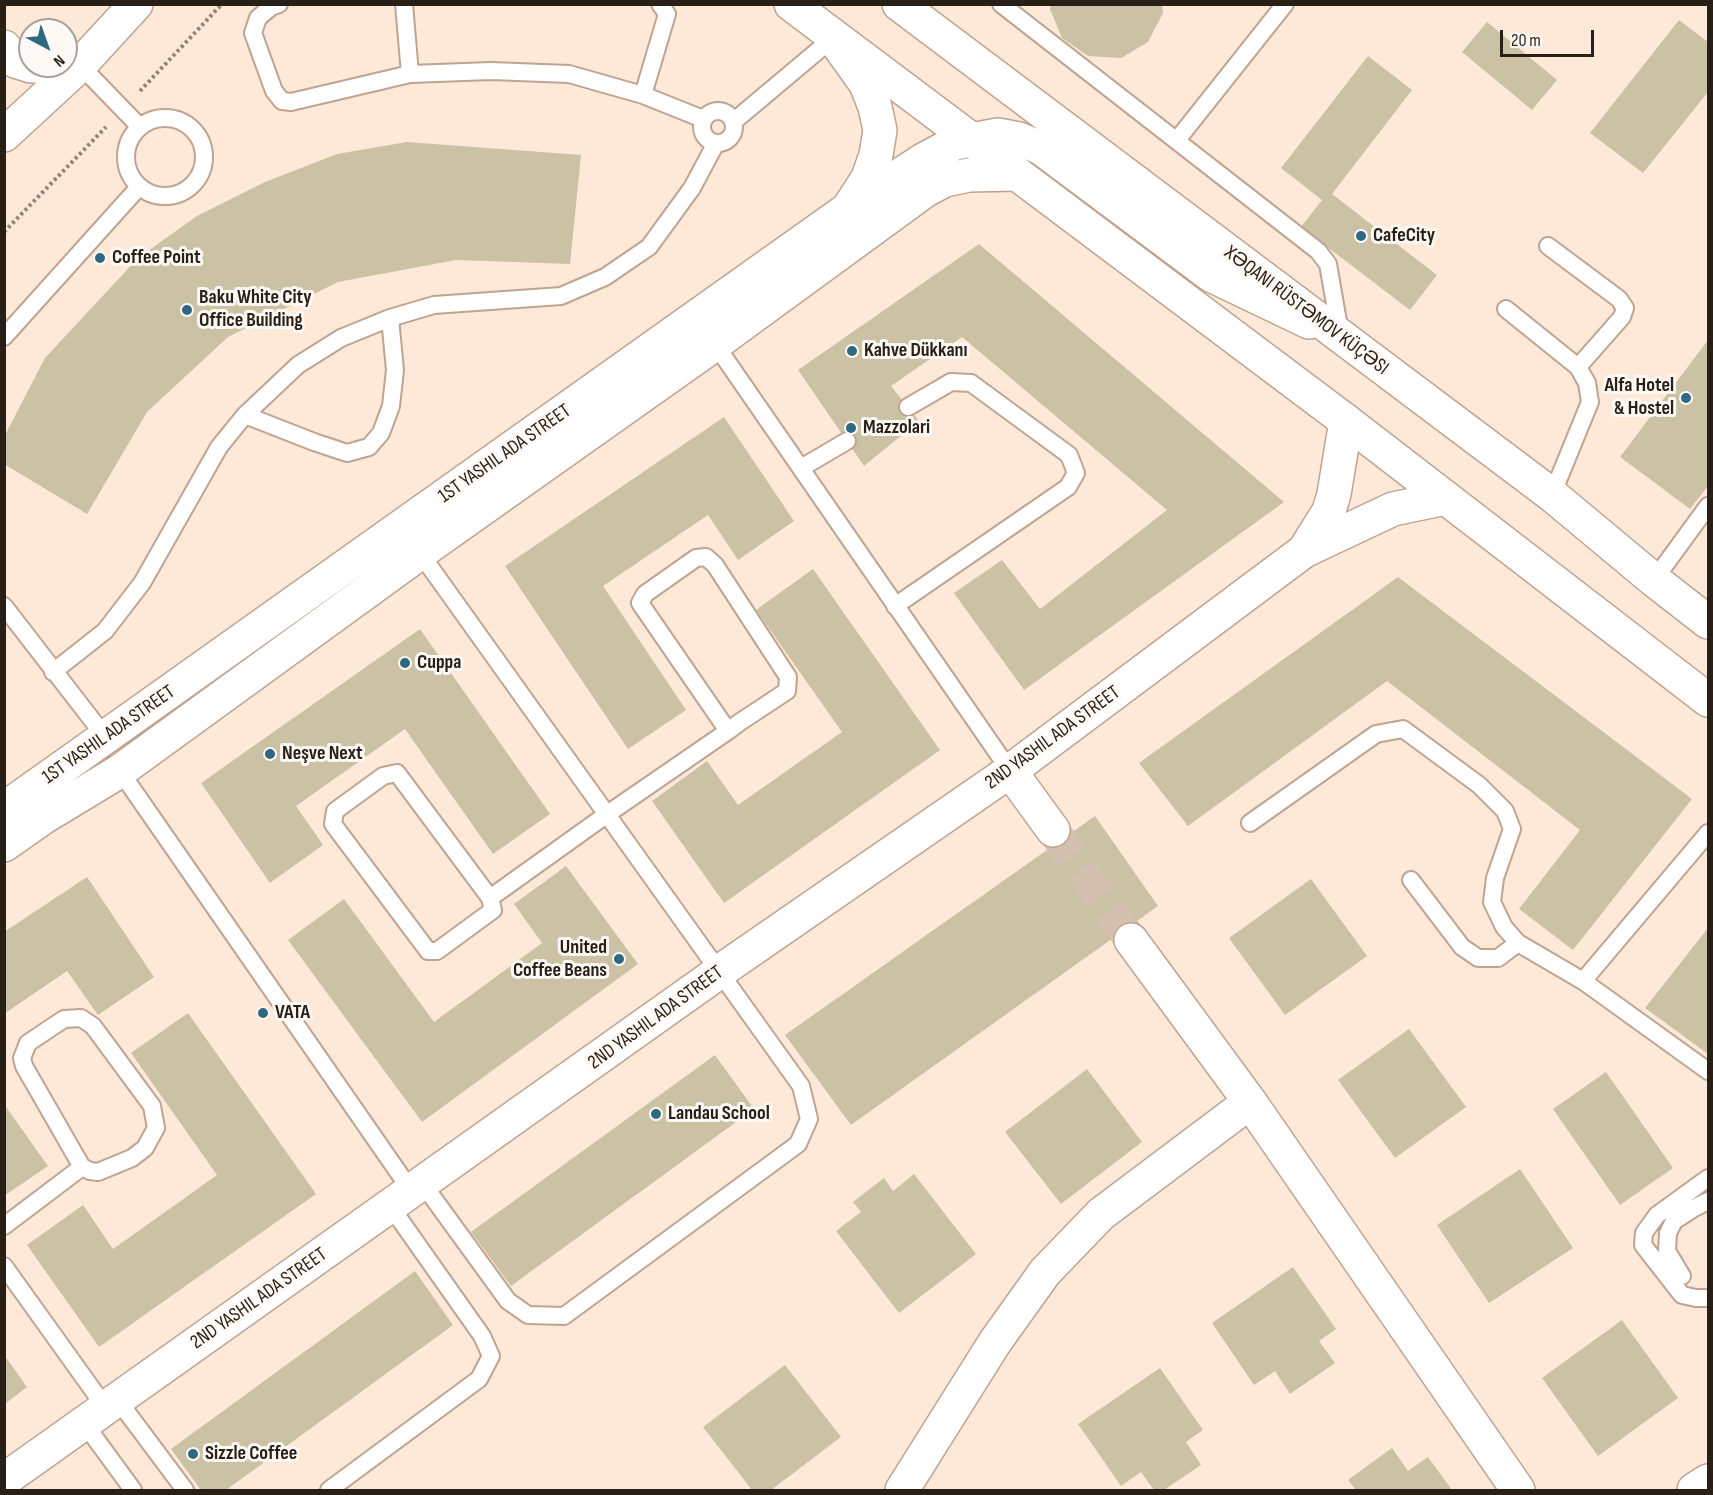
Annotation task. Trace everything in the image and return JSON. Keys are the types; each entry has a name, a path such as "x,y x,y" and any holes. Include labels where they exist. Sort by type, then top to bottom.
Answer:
{"main road":[{"path":"4,135 80,65 136,4"},
{"path":"790,4 1346,421 1708,700"},
{"name":"XƏQANI RÜSTƏMOV KÜÇƏSI","path":"899,4 1552,495 1708,622"},
{"name":"1ST YASHIL ADA STREET","path":"4,809 848,209 868,178 876,155 880,130 867,84 833,38"},
{"path":"4,47 15,61 31,66 80,65"},
{"path":"848,209 923,160 955,143 998,135 1019,139 1041,148 1211,275 1341,337"},
{"name":"1ST YASHIL ADA STREET","path":"4,845 44,817 120,771 926,190 945,180 969,175 1016,174"},
{"name":"2ND YASHIL ADA STREET","path":"1304,551 1329,511 1346,421"},
{"name":"2ND YASHIL ADA STREET","path":"4,1480 719,972 1010,771 1304,551 1393,509 1446,498"},
{"path":"1010,771 1053,830"},
{"path":"1131,940 1250,1102 1518,1491"},
{"path":"902,1491 995,1342 1045,1272 1101,1214 1250,1102"},
{"path":"1694,1491 1708,1481"}],"lane":[{"path":"279,4 271,7 258,18 253,33 274,91 282,101 291,102 410,74 491,71 569,74 643,95 704,119"},
{"path":"404,4 410,74"},
{"path":"643,95 667,14 660,4"},
{"path":"1001,4 1318,251 1328,264 1341,337"},
{"path":"1177,140 1285,4"},
{"path":"734,122 725,112 713,111 704,119 702,132 710,141 723,142 732,134 734,122 833,38"},
{"path":"80,65 140,127"},
{"path":"165,117 184,123 200,137 204,150 204,164 195,182 179,194 165,196 152,194 130,177 126,164 126,150 131,137 140,127 152,120 165,117"},
{"path":"54,672 105,631 142,583 219,447 245,415 298,365 340,338 390,318 434,305 561,296 605,277 649,247 692,188 716,143"},
{"path":"4,337 140,187"},
{"path":"1548,246 1619,299 1625,308 1622,317 1578,367"},
{"path":"1506,309 1578,367 1587,383 1590,402 1552,495"},
{"path":"245,415 347,453 369,447 381,433 391,406 394,370 390,318"},
{"path":"715,344 1010,771"},
{"path":"895,606 1068,487 1076,473 1069,455 971,383 951,382 908,407"},
{"path":"801,468 847,441"},
{"path":"1654,580 1708,506"},
{"path":"408,1194 508,1301 528,1315 564,1316 798,1144 809,1119 801,1086 420,554"},
{"path":"490,898 786,691 789,677 715,565 706,557 696,558 645,594 640,603 728,731"},
{"path":"4,606 106,738"},
{"path":"1250,823 1376,734 1403,729 1479,785 1505,811 1512,829 1495,878 1492,902 1504,927 1518,943 1583,981 1708,1071"},
{"path":"120,771 408,1194 491,1356 479,1379 329,1491"},
{"path":"397,773 490,898 493,910 437,951 428,951 333,824 335,812 383,776 397,773"},
{"path":"1583,981 1708,833"},
{"path":"1411,880 1462,947 1478,958 1498,958 1518,943"},
{"path":"81,1018 93,1026 152,1106 156,1128 145,1148 132,1158 98,1172 82,1167 24,1066 22,1058 28,1044 64,1019 81,1018"},
{"path":"4,1226 82,1167"},
{"path":"1708,1178 1657,1215 1644,1233 1643,1245 1682,1294 1696,1298 1708,1298"},
{"path":"1682,1276 1667,1251 1668,1233 1674,1221 1708,1202"},
{"path":"4,1266 102,1410 185,1491"},
{"path":"102,1410 133,1491"}],"building":[{"path":"1051,4 1162,4 1163,13 1148,42 1121,58 1088,56 1062,38 1050,9"},
{"path":"1679,20 1708,42 1708,92 1643,173 1590,133"},
{"path":"1487,22 1557,80 1532,110 1462,52"},
{"path":"1368,56 1412,90 1332,194 1437,275 1410,310 1301,227 1322,200 1281,168"},
{"name":"Baku White City Office Building","path":"407,142 581,155 570,264 456,260 338,282 228,337 147,412 87,514 4,464 4,437 45,358 138,258 197,216 265,182 337,154"},
{"path":"979,244 1284,502 1024,690 954,593 1002,560 1040,609 1167,510 962,337 891,386 919,421 864,466 798,370"},
{"name":"Alfa Hotel & Hostel","path":"1708,340 1708,486 1690,509 1620,457"},
{"path":"724,417 794,521 738,560 708,515 603,586 686,710 628,749 505,566"},
{"path":"813,569 940,750 724,903 652,801 707,761 738,805 842,732 756,610"},
{"path":"1398,577 1692,799 1573,950 1519,909 1580,830 1387,681 1188,826 1139,763"},
{"path":"420,629 550,814 493,854 405,729 296,806 323,845 270,883 201,783"},
{"path":"1095,816 1158,906 851,1125 785,1035"},
{"path":"566,866 638,964 422,1122 288,940 344,899 434,1022 542,943 514,904"},
{"path":"87,877 154,977 98,1015 67,971 4,1014 4,932"},
{"path":"1311,879 1367,956 1285,1015 1229,938"},
{"path":"1708,928 1708,1054 1645,1008"},
{"path":"188,1013 316,1194 99,1347 27,1245 83,1205 113,1249 217,1175 131,1053"},
{"path":"1409,1029 1466,1107 1395,1158 1338,1080"},
{"path":"715,1055 754,1109 511,1286 471,1232"},
{"path":"1087,1069 1142,1142 1061,1204 1005,1132"},
{"path":"1606,1072 1673,1168 1620,1205 1553,1109"},
{"path":"4,1104 48,1166 4,1196"},
{"path":"1520,1169 1573,1248 1489,1303 1437,1225"},
{"path":"914,1174 976,1254 899,1313 836,1231 861,1212 853,1202 884,1178 893,1191"},
{"path":"1293,1267 1336,1329 1319,1341 1335,1363 1290,1394 1275,1371 1254,1385 1212,1323"},
{"path":"415,1271 453,1325 226,1490 201,1490 171,1449"},
{"path":"1622,1320 1678,1398 1598,1456 1542,1378"},
{"path":"5,1356 27,1387 5,1404"},
{"path":"785,1365 841,1437 771,1490 752,1490 703,1427"},
{"path":"1160,1368 1203,1430 1186,1442 1201,1465 1164,1490 1154,1490 1141,1472 1121,1486 1078,1424"},
{"path":"1392,1448 1408,1471 1428,1457 1452,1490 1356,1490 1348,1480"}],"tunnel":[{"path":"1053,830 1131,940"}],"place":[{"name":"CafeCity","path":"1361,236"},
{"name":"Coffee Point","path":"100,258"},
{"name":"Baku White City Office Building","path":"187,310"},
{"name":"Kahve Dükkanı","path":"852,351"},
{"name":"Alfa Hotel & Hostel","path":"1686,398"},
{"name":"Mazzolari","path":"851,428"},
{"name":"Cuppa","path":"405,663"},
{"name":"Neşve Next","path":"270,754"},
{"name":"United Coffee Beans","path":"619,959"},
{"name":"VATA","path":"263,1013"},
{"name":"Landau School","path":"656,1114"},
{"name":"Sizzle Coffee","path":"193,1454"}]}
